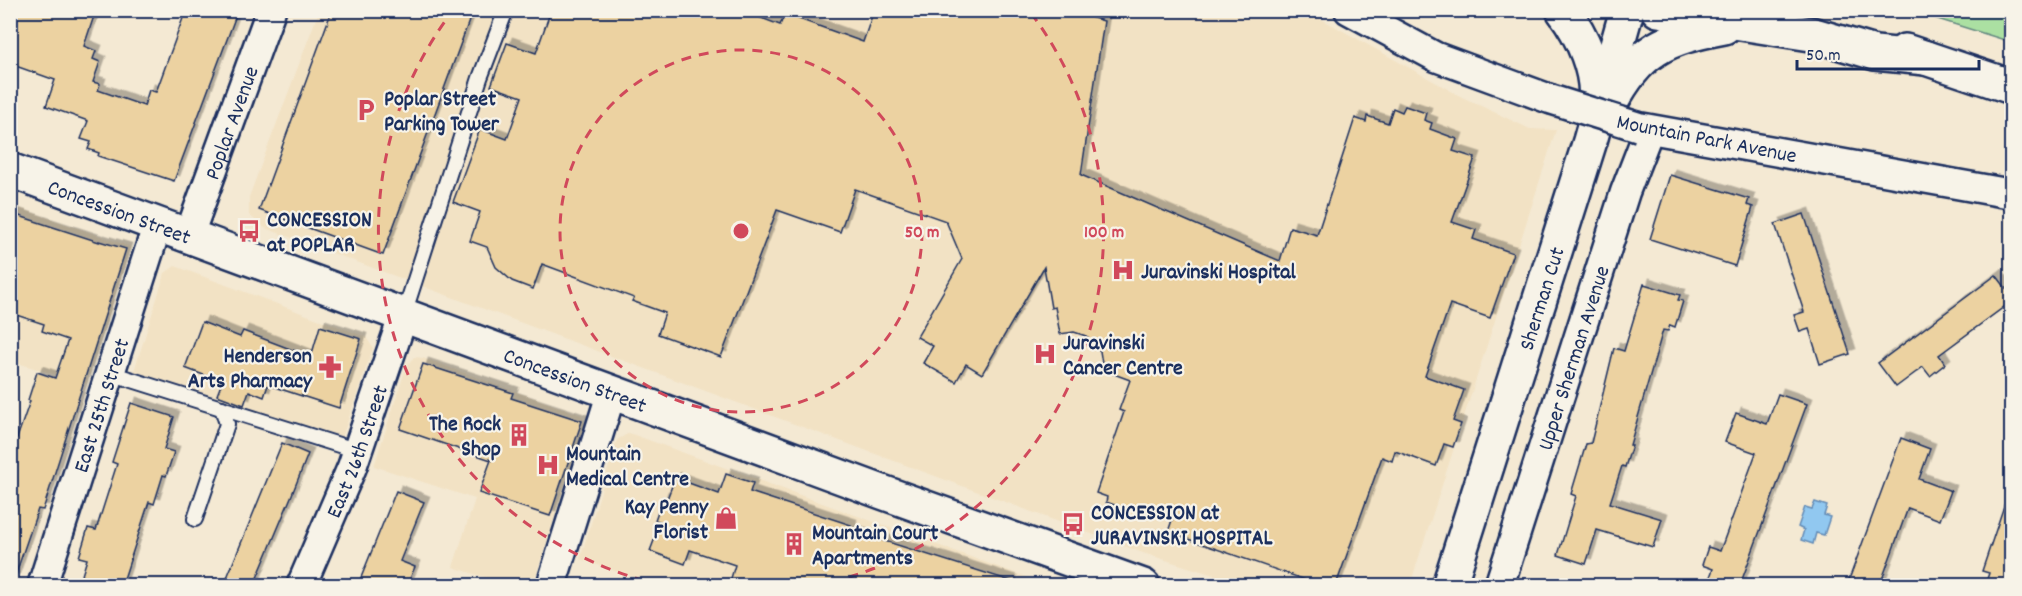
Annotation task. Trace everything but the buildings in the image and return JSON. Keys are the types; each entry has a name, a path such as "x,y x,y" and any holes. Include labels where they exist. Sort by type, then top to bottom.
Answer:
{"main road":[{"path":"1563,10 1580,37 1592,68 1596,95 1590,141"},
{"name":"Sherman Cut","path":"1449,585 1590,141 1627,10"},
{"path":"1658,10 1770,18 1926,58 2012,87"},
{"path":"1590,141 1621,82 1643,56 1687,34 1770,18"},
{"name":"Concession Street","path":"10,170 189,234 882,492 1143,585"}],"street":[{"name":"Poplar Avenue","path":"189,234 271,10"},
{"name":"Mountain Park Avenue","path":"1349,10 1436,57 1550,99 1644,128 2012,194"},
{"name":"Upper Sherman Avenue","path":"1499,585 1644,128"},
{"name":"East 25th Street","path":"42,585 158,223"},
{"name":"East 26th Street","path":"301,585 358,451 404,314"},
{"path":"551,585 612,391"}],"lane":[{"path":"404,314 480,78 506,10"},
{"path":"110,373 358,451"},
{"path":"195,519 227,424 222,408"}],"shaded area":[{"name":"Juravinski Cancer Centre","path":"319,11 1307,11 1462,97 1530,129 1556,130 1410,585 1246,585 1143,553 265,228 249,215 249,197"},
{"path":"11,205 131,247 86,384 11,361"},
{"path":"175,266 366,337 373,348 337,452 130,384 165,273"},
{"path":"414,357 423,358 581,415 585,423 533,585 508,585 453,567 475,499 374,466 407,365"},
{"path":"629,433 1048,585 656,585 580,559 617,440"}],"green space":[{"path":"1912,11 2011,11 2011,42"}],"water":[{"path":"1815,502 1827,506 1824,515 1830,517 1824,535 1816,533 1813,544 1801,540 1804,530 1798,527 1805,507 1812,509"}],"place":[{"name":"Poplar Street Parking Tower","path":"366,110"},
{"name":"CONCESSION at POPLAR","path":"249,231"},
{"name":"Juravinski Hospital","path":"1123,270"},
{"name":"Juravinski Cancer Centre","path":"1045,354"},
{"name":"Henderson Arts Pharmacy","path":"330,367"},
{"name":"The Rock Shop","path":"519,435"},
{"name":"Mountain Medical Centre","path":"548,465"},
{"name":"Kay Penny Florist","path":"726,518"},
{"name":"CONCESSION at JURAVINSKI HOSPITAL","path":"1073,524"},
{"name":"Mountain Court Apartments","path":"794,544"}]}
